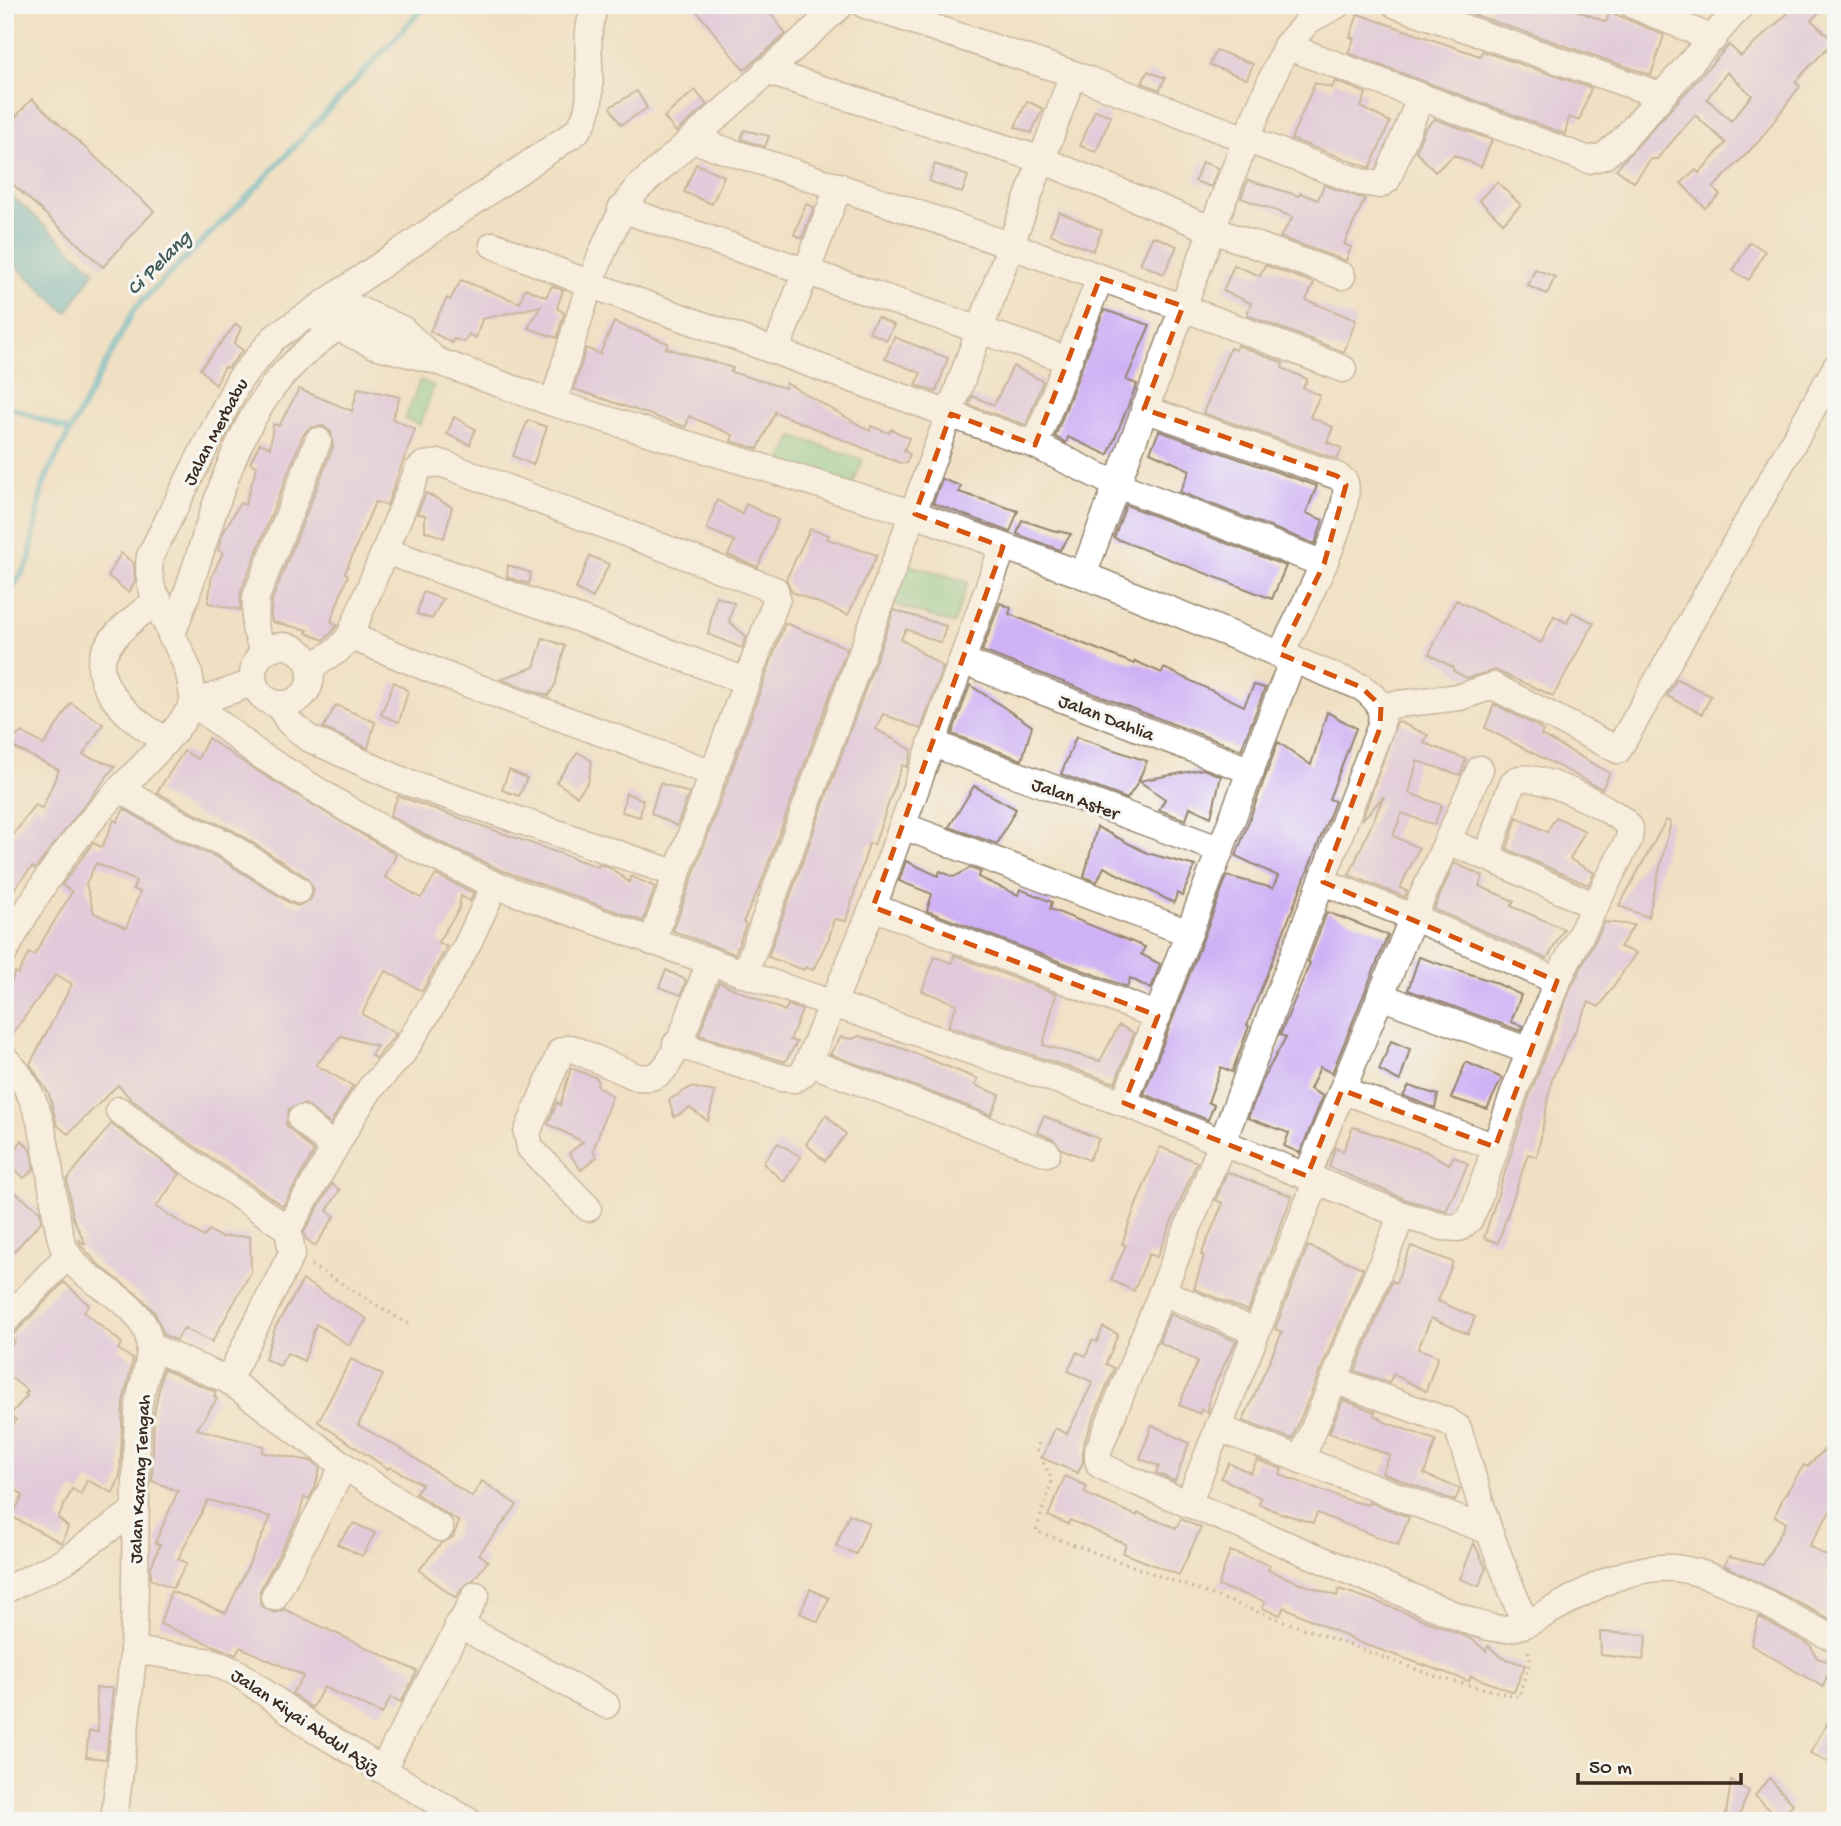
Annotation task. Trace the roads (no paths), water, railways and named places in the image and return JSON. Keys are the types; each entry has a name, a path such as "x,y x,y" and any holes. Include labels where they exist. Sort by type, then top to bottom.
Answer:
{"street":[{"name":"Jalan Merbabu","path":"194,703 188,670 171,636 148,568 150,556 239,380 274,338 583,125 589,105 587,37 596,5"},
{"path":"553,403 592,285 621,209 636,189 841,5"},
{"path":"865,5 1073,74 1360,182 1380,185 1387,180 1421,96"},
{"path":"1083,575 1246,139 1286,46 1310,20 1337,5"},
{"path":"1395,5 1660,95"},
{"path":"1633,5 1713,38"},
{"path":"1286,46 1588,160 1604,156 1622,141 1741,5"},
{"path":"766,71 1042,160 1213,230 1342,276"},
{"path":"745,974 915,514 1073,74"},
{"path":"693,140 839,186 1010,248 1183,306 1343,369"},
{"path":"776,350 839,186"},
{"path":"621,209 1069,360"},
{"path":"493,245 592,285 1035,445 1115,484 1324,564"},
{"path":"1035,445 1100,278"},
{"path":"334,299 402,329 437,361"},
{"path":"171,636 228,474 248,429 271,388 336,327 361,312"},
{"path":"310,314 374,345 437,361 553,403 915,514 1083,575 1361,687 1381,706 1380,728 1222,1143 1098,1451 1098,1460 1109,1470 1469,1622 1509,1629 1525,1624 1608,1579 1647,1569 1675,1569 1694,1572 1726,1585 1804,1627 1836,1639"},
{"path":"1381,706 1460,697 1493,686 1618,750 1836,367"},
{"path":"1124,1103 1251,771 1287,657 1324,564 1347,490 1342,479 1144,409"},
{"path":"263,651 255,628 256,597 318,441"},
{"path":"311,667 338,650 350,636 418,470 424,465 441,463 775,590 777,598 652,942"},
{"path":"676,1044 789,1080 803,1074 873,907 1003,547"},
{"path":"385,551 578,618 746,681"},
{"path":"158,599 111,642 101,660 107,686 120,706 151,734 167,739"},
{"path":"350,636 452,678 712,773"},
{"path":"285,645 305,657 311,667 312,679 300,698 278,704 267,701 253,683 252,671 263,651 285,645"},
{"name":"Jalan Dahlia","path":"963,661 1251,771"},
{"path":"5,951 54,870 120,789 167,739 194,703 253,683"},
{"path":"194,703 257,753 349,810 418,849 495,885 652,942 835,1002 1124,1103 1402,1215 1443,1227 1459,1228 1469,1219 1476,1205 1529,1051 1558,981 1629,839 1630,828 1623,817 1584,798 1532,778 1518,778 1510,789 1498,832 1487,857"},
{"path":"278,704 289,722 308,738 401,780 677,874"},
{"name":"Jalan Aster","path":"931,743 1221,850"},
{"path":"1188,1504 1256,1332 1342,1090 1413,917 1480,769"},
{"path":"120,789 184,826 226,844 298,890"},
{"path":"903,826 1189,933"},
{"path":"1445,846 1457,845 1595,906"},
{"path":"1323,882 1413,917 1558,981"},
{"path":"228,1380 333,1147 370,1089 409,1044 467,945 495,885"},
{"path":"873,907 1158,1016"},
{"path":"588,1208 530,1148 527,1133 561,1051 571,1048 637,1077 649,1078 664,1068 676,1044 706,972 708,960"},
{"path":"1380,996 1529,1051"},
{"path":"5,1059 24,1082 34,1104 49,1162 60,1236 68,1255 132,1309 147,1331 151,1347 228,1380 344,1466 440,1528"},
{"path":"808,1062 1047,1153"},
{"path":"1342,1090 1495,1147"},
{"path":"119,1110 290,1241"},
{"path":"301,1119 333,1147"},
{"path":"1301,1460 1402,1215"},
{"path":"5,1321 68,1255"},
{"path":"1162,1292 1256,1332"},
{"name":"Jalan Karang Tengah","path":"114,1821 133,1650 138,1400 151,1347"},
{"path":"1334,1380 1458,1428 1489,1531 1525,1624"},
{"path":"1218,1428 1489,1531"},
{"path":"274,1597 344,1466"},
{"path":"5,1590 63,1562 134,1511"},
{"path":"382,1770 475,1595"},
{"path":"458,1624 606,1705"},
{"name":"Jalan Kiyai Abdul Aziz","path":"133,1650 226,1666 313,1728 468,1821"}],"water":[{"path":"11,195 95,271 67,313 5,256 5,201"}],"waterway":[{"name":"Ci Pelang","path":"5,600 29,562 42,488 50,469 135,308 253,191 426,5"},
{"path":"5,405 70,431"}]}
